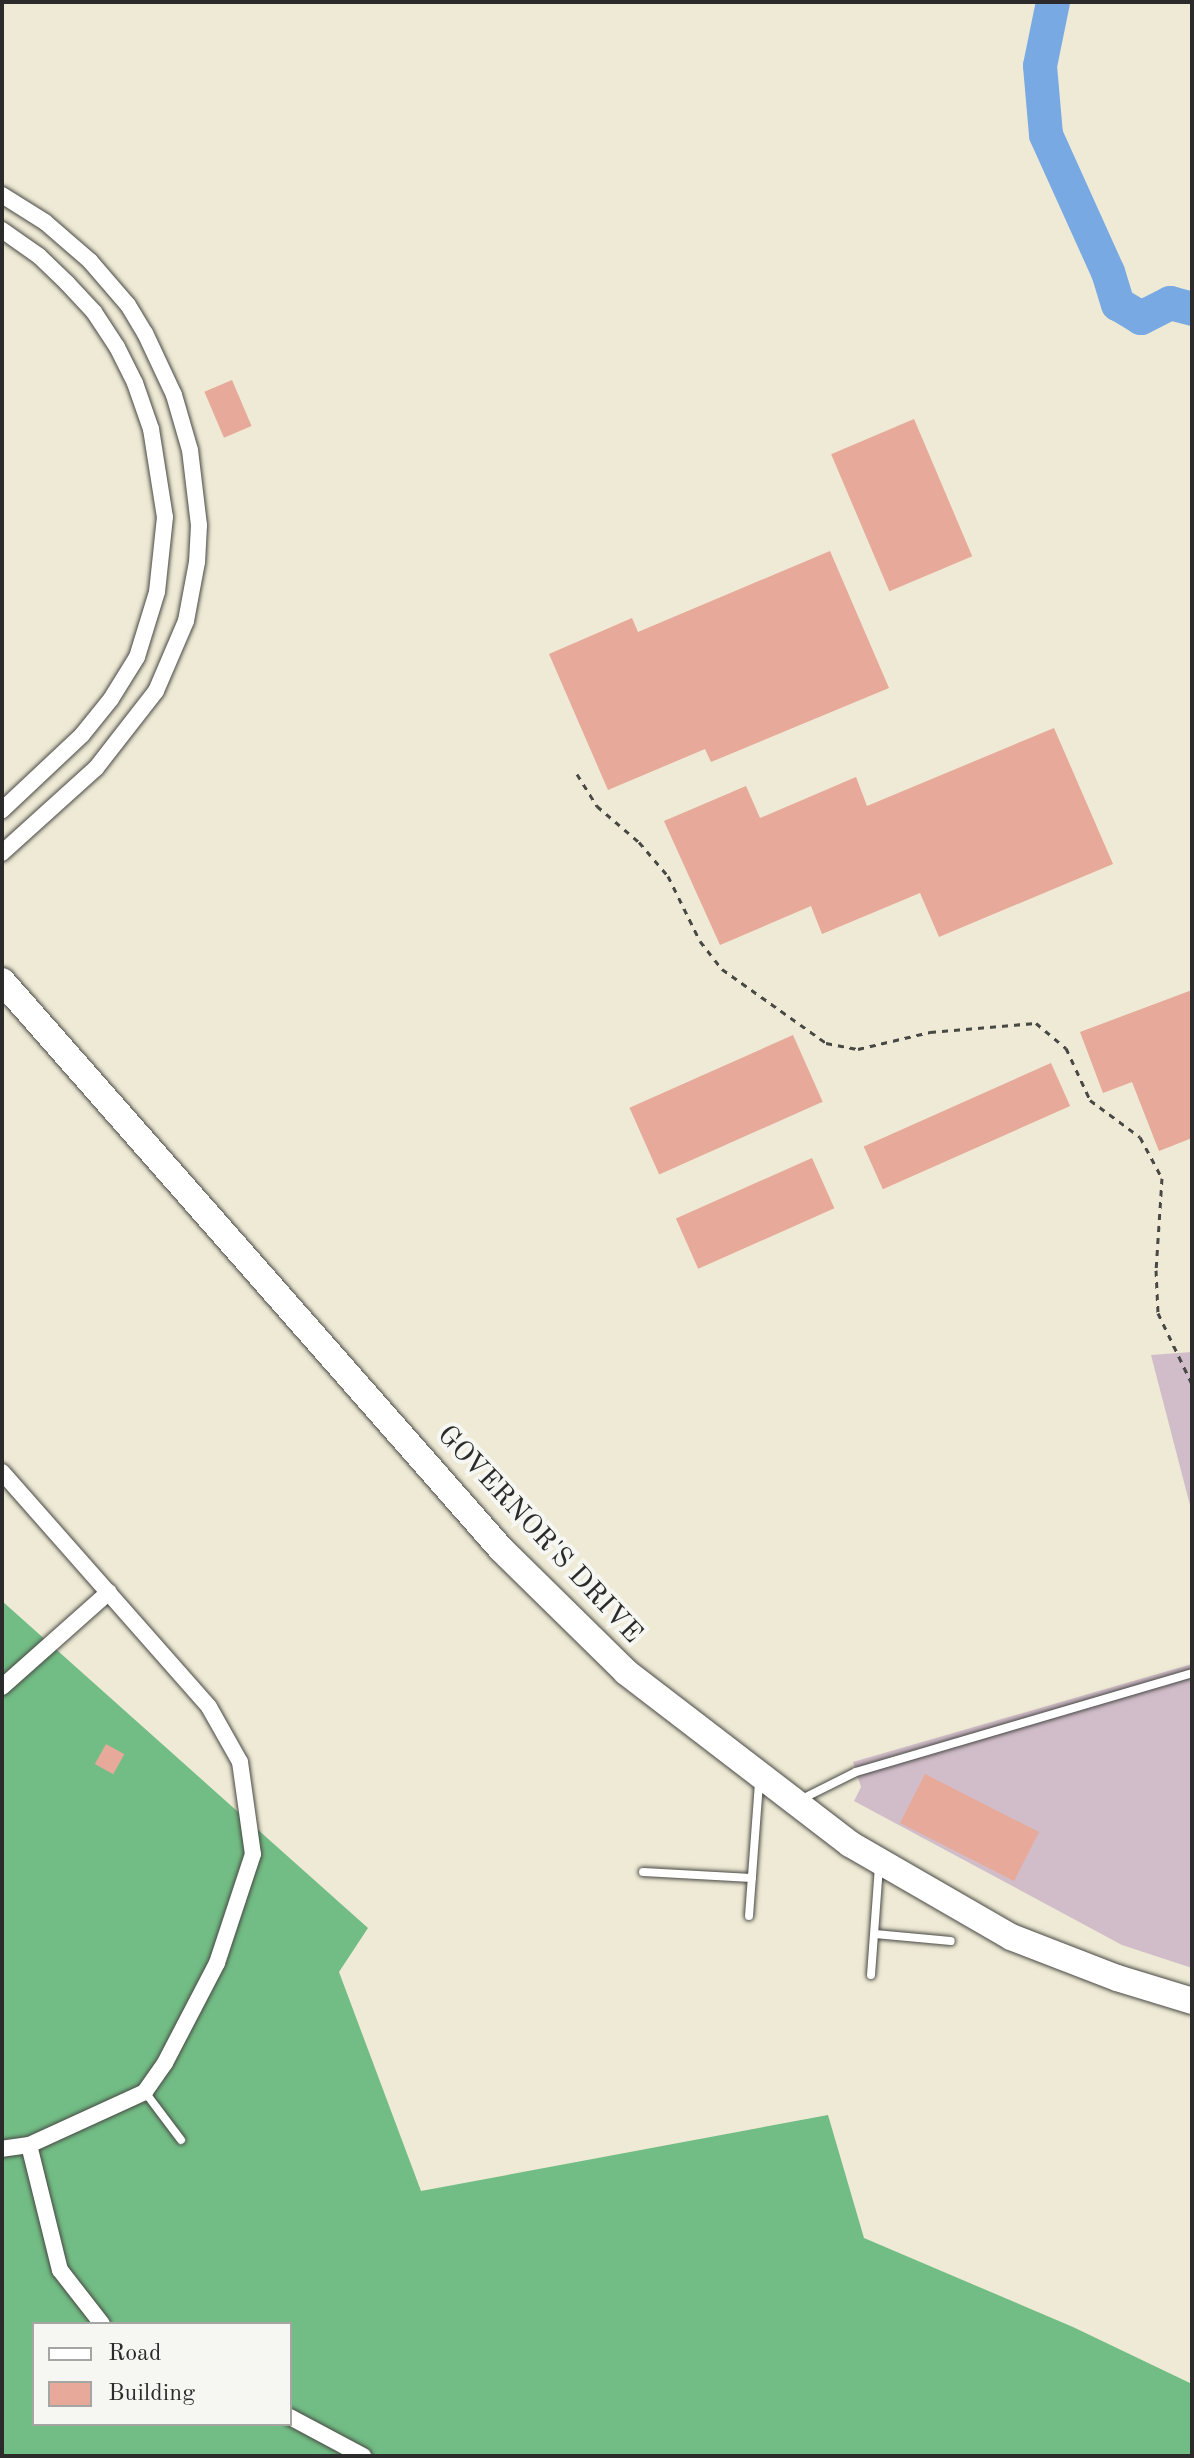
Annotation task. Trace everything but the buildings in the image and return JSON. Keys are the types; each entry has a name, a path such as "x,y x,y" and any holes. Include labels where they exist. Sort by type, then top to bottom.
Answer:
{"main road":[{"name":"GOVERNOR'S DRIVE","path":"2,981 501,1549 626,1672 794,1803 879,1861 1011,1937 1117,1978 1192,2001"}],"street":[{"path":"2,195 45,222 81,252 112,284 140,324 166,375 181,418 194,472 199,525 197,562 186,621 156,691 96,768 2,853"},
{"path":"2,230 39,256 67,283 94,312 117,347 135,383 151,429 165,517 157,592 137,657 111,699 82,735 2,810"},
{"path":"2,1472 209,1707 240,1762 253,1854 217,1963 165,2063 145,2092 29,2145 2,2149"},
{"path":"2,1687 109,1592"},
{"path":"29,2145 60,2270 100,2322"},
{"path":"292,2418 363,2456"}],"lane":[{"path":"794,1803 856,1772 1192,1673"},
{"path":"749,1916 760,1777"},
{"path":"871,1975 879,1861"},
{"path":"643,1872 752,1878"},
{"path":"875,1934 951,1941"},
{"path":"145,2092 181,2140"}],"path":[{"path":"577,774 597,806 639,842 668,876 700,941 722,969 826,1043 858,1049 930,1032 1036,1023 1066,1048 1090,1100 1140,1137 1162,1178 1156,1270 1158,1313 1192,1384"}],"shaded area":[{"path":"1192,1352 1192,1513 1151,1355"},
{"path":"1192,1664 1192,1968 1122,1945 854,1801 861,1787 853,1762"}],"green space":[{"path":"2,1601 368,1928 339,1972 421,2191 828,2115 864,2238 1073,2327 1192,2384 1192,2456 2,2456"}],"waterway":[{"path":"1053,2 1040,66 1046,135 1108,272 1118,304 1141,318 1170,303 1192,309"}]}
